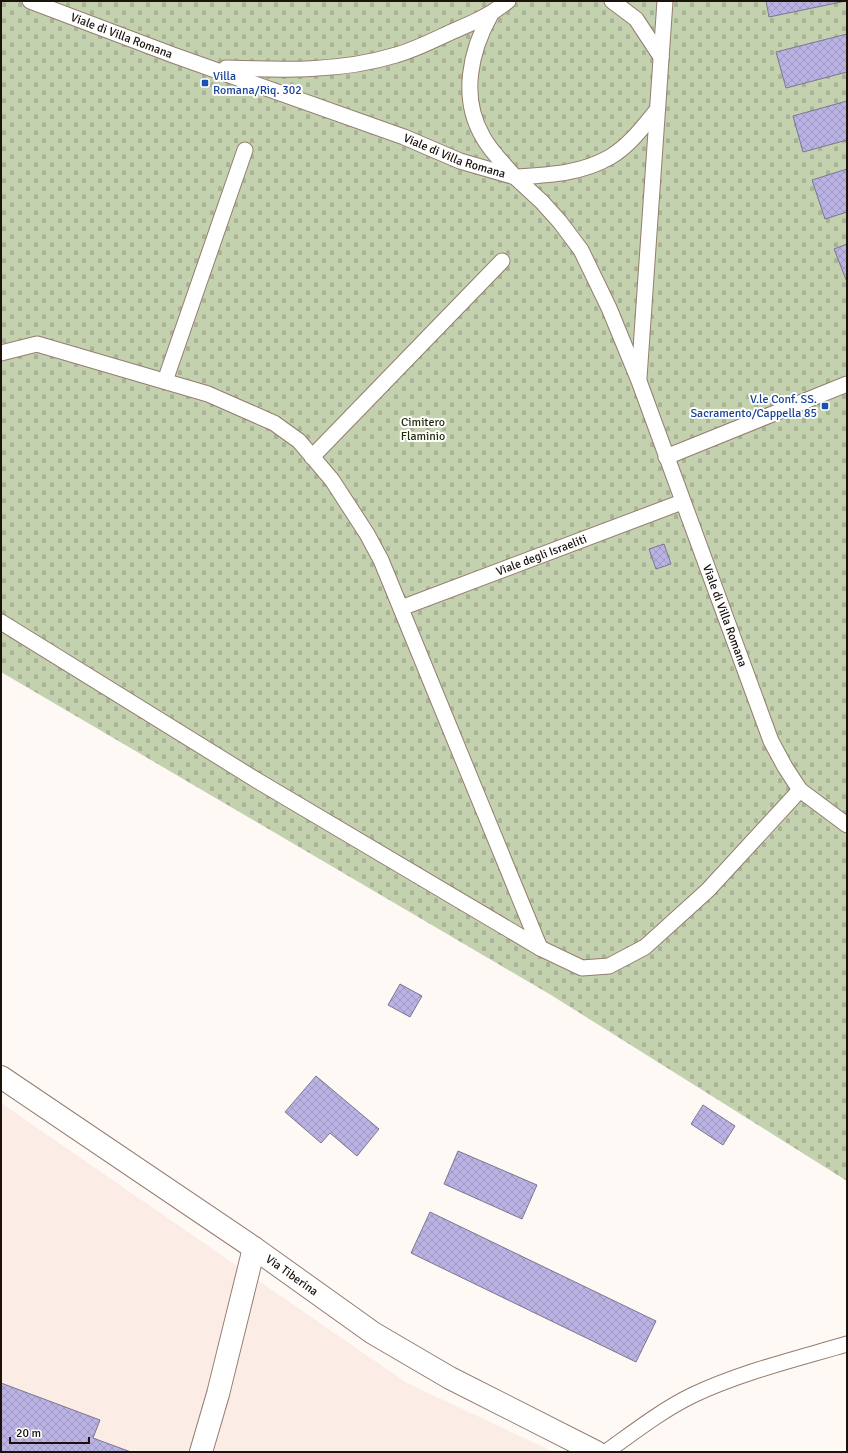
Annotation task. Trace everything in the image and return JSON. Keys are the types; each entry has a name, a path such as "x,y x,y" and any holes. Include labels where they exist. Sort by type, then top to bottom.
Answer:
{"main road":[{"name":"Via Tiberina","path":"1,1077 254,1248 373,1333 450,1378 596,1452"},
{"path":"201,1452 218,1394 254,1248"}],"lane":[{"name":"Viale di Villa Romana","path":"30,1 173,55 404,137 460,161 515,177 542,202 560,222 580,250 597,282 639,381 763,722 784,768 800,790 847,825"},
{"name":"Viale di Villa Romana","path":"213,68 292,70 340,67 378,60 422,46 491,14 508,1"},
{"path":"612,1 636,19 662,57"},
{"name":"Viale di Villa Romana","path":"639,381 665,1"},
{"path":"491,14 475,49 470,76 470,102 482,135 515,177 571,172 610,158 632,139 657,110"},
{"path":"165,381 245,150"},
{"path":"312,457 502,261"},
{"path":"1,353 37,344 165,381 208,394 274,422 299,441 332,480 367,534 381,560 540,948"},
{"path":"666,457 847,384"},
{"name":"Viale degli Israeliti","path":"401,608 682,502"},
{"path":"1,622 258,781 540,948 582,968 609,966 645,947 708,890 800,790"},
{"path":"606,1452 646,1423 693,1396 744,1375 847,1344"}],"shaded area":[{"path":"1,1103 407,1383 554,1452 1,1452"}],"green space":[{"name":"Cimitero Flaminio","path":"1,1 847,1 847,1181 551,995 1,672"}],"building":[{"path":"766,1 846,1 769,17"},
{"path":"847,34 847,72 786,88 776,52"},
{"path":"847,101 847,140 803,152 793,116"},
{"path":"847,169 847,212 825,219 812,180"},
{"path":"847,244 847,282 834,249"},
{"path":"664,544 671,564 656,569 649,549"},
{"path":"400,984 422,996 410,1017 388,1005"},
{"path":"316,1076 379,1129 357,1156 330,1133 321,1143 285,1112"},
{"path":"703,1105 735,1126 723,1145 691,1124"},
{"path":"458,1151 537,1185 522,1219 444,1184"},
{"path":"430,1212 656,1321 636,1362 411,1253"},
{"path":"1,1383 100,1420 93,1438 131,1452 1,1452"}],"place":[{"name":"Villa Romana/Riq. 302","path":"205,83"},
{"name":"V.le Conf. SS. Sacramento/Cappella 85","path":"825,406"}]}
